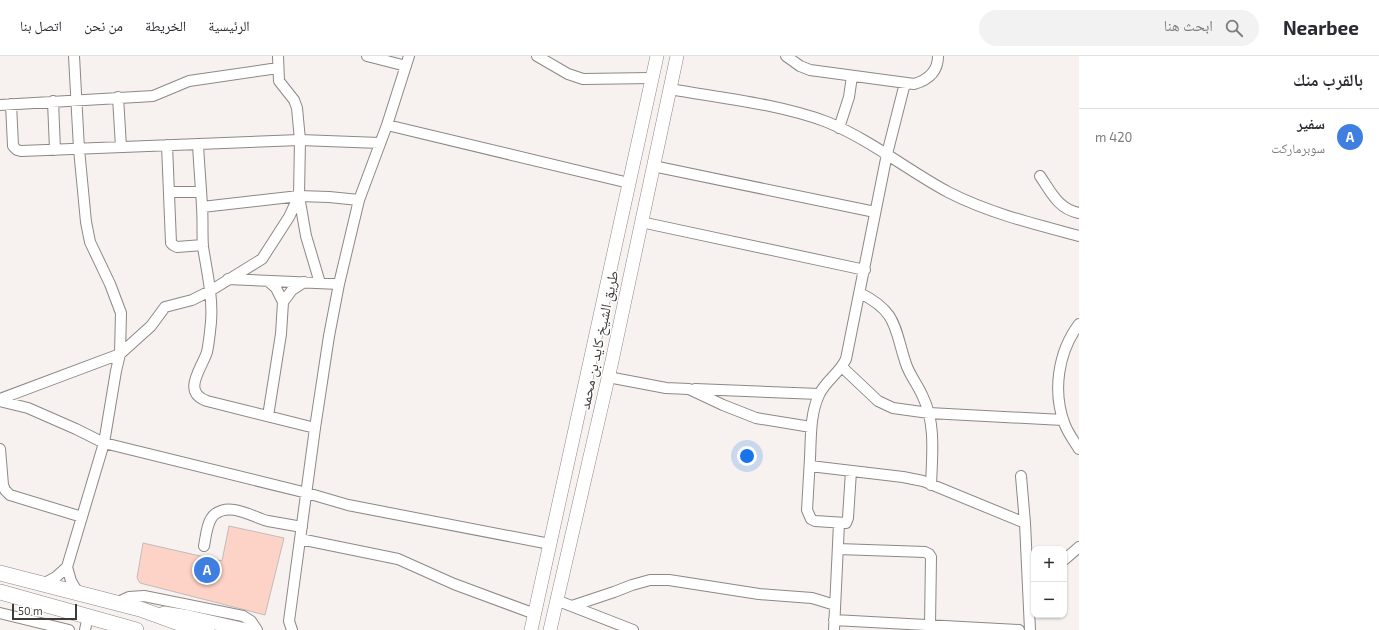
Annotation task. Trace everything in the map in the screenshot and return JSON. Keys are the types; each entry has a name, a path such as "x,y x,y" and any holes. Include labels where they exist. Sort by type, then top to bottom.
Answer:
{"highway":[{"path":"0,573 140,609 179,623 207,630"},
{"path":"0,594 86,623 135,630"}],"main road":[{"name":"طريق الشيخ كايد بن محمد","path":"531,630 657,56"},
{"name":"طريق الشيخ كايد بن محمد","path":"550,630 608,377 677,56"},
{"path":"644,116 663,119"},
{"path":"140,609 189,617 246,630"}],"street":[{"path":"43,584 56,577 67,567 104,443 120,354 120,313 110,284 90,242 86,222 79,149 74,56"},
{"path":"278,56 279,81 294,100 297,108 300,140 299,196 306,236 320,283"},
{"path":"367,56 406,66"},
{"path":"281,630 290,626 315,428 329,336 339,284 360,200 387,125 409,56"},
{"path":"537,56 568,74 583,79 652,78"},
{"path":"786,56 805,68 914,84 922,82 929,77 935,70 938,62 938,56"},
{"path":"0,105 76,99 153,96 189,81 278,68"},
{"path":"839,128 849,97 852,76"},
{"path":"851,470 848,518 846,523 815,521 811,519 807,510 812,427 815,406 819,394 842,367 848,349 887,154 905,83"},
{"path":"670,89 774,107 827,122 887,154 946,191 967,201 991,211 1079,236"},
{"path":"118,98 121,147"},
{"path":"53,101 55,150"},
{"path":"11,104 13,146 21,151 300,140 380,143"},
{"path":"387,125 629,183"},
{"path":"198,144 203,245 210,291 211,321 204,361 194,381 197,394 200,398 207,402 315,428"},
{"path":"167,145 172,245 177,247 203,245"},
{"path":"653,166 875,212"},
{"path":"1040,176 1060,206 1079,213"},
{"path":"169,192 201,192"},
{"path":"0,400 120,354 151,326 165,307 192,300 210,291 262,259 289,217 299,196"},
{"path":"202,207 299,196 360,200"},
{"path":"641,222 865,270"},
{"path":"228,279 339,284"},
{"path":"268,281 276,288 283,302 281,334 268,416"},
{"path":"283,302 292,290 304,282"},
{"path":"860,293 872,299 891,317 897,329 909,372 923,397 929,413 932,444 931,485"},
{"path":"1079,324 1074,330 1059,371 1058,388 1063,420 1070,435 1079,448"},
{"path":"842,367 871,395 885,405 902,410 929,413 1063,420"},
{"path":"608,377 666,388 819,394"},
{"path":"689,389 750,416 772,422 812,427"},
{"path":"0,400 28,408 76,428 104,443 306,493 348,505 550,544"},
{"path":"0,449 2,482 5,490 10,495 82,517"},
{"path":"810,466 851,470 912,479 931,485 1025,523"},
{"path":"1021,476 1030,562 1030,630"},
{"path":"204,546 211,518 215,514 224,511 240,511 267,521 302,528"},
{"path":"839,523 834,625 930,625 976,629 1019,630"},
{"path":"300,539 398,559 454,584 535,614"},
{"path":"1067,558 1079,548"},
{"path":"838,549 925,552 929,554 931,557 930,625"},
{"path":"67,567 71,581 78,593"},
{"path":"572,606 650,580 669,580 752,593 812,598 835,605"},
{"path":"116,603 129,597 153,597 243,616 251,621 257,630"},
{"path":"556,600 633,630"},
{"path":"0,614 69,630"}],"building":[{"path":"229,526 284,538 265,615 140,583 137,578 143,543 222,561"}],"place":[{"name":"سفير","path":"207,570"}]}
